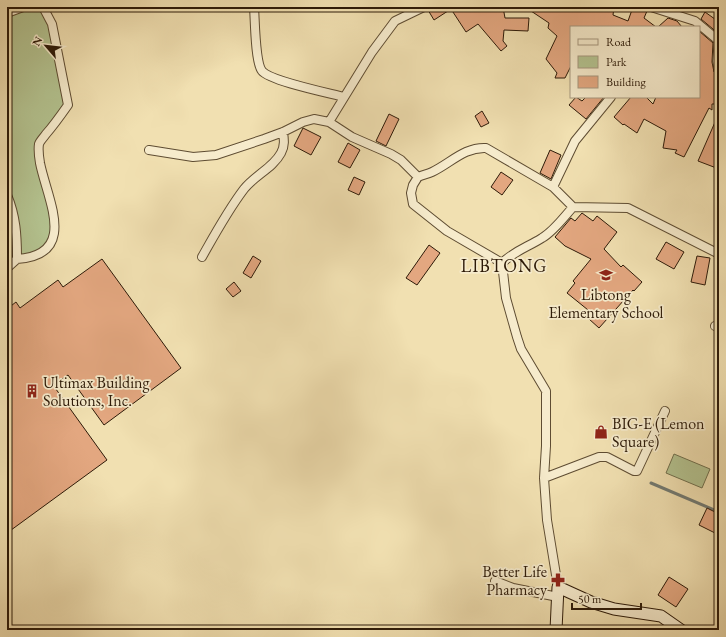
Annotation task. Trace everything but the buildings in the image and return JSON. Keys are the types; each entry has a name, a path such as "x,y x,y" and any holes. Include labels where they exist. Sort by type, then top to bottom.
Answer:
{"main road":[{"path":"556,630 558,592 614,609 661,616 681,630"}],"street":[{"path":"7,13 23,7"},
{"path":"7,268 17,259 30,258 47,248 52,244 55,234 54,214 43,178 39,144 68,105 52,24 43,7"},
{"path":"254,7 258,61 262,71 281,80 344,96"},
{"path":"329,122 372,52 395,21 424,7"},
{"path":"651,7 695,21 719,41 717,61 719,71"},
{"path":"689,26 695,21"},
{"path":"553,186 574,141 610,98"},
{"path":"149,150 194,157 216,155 283,132 303,122 314,119 329,122 352,137 391,154 401,160 418,177"},
{"path":"202,256 228,212 245,188 276,161 282,151 284,141 283,132"},
{"path":"502,263 447,231 413,204 411,193 413,185 418,177 432,172 469,150 486,148 553,186 573,207 628,208 719,254"},
{"path":"7,195 13,209 17,232 17,259"},
{"path":"502,263 510,256 543,238 555,228 573,207"},
{"path":"495,581 513,588 558,592 547,520 544,478 546,446 546,391 521,349 506,298 502,263"},
{"path":"544,478 599,457 607,457 634,471 637,471 665,411"}],"green space":[{"path":"23,7 43,7 52,24 68,105 39,144 54,214 47,248 17,259 7,195 7,13"},
{"path":"674,454 710,469 702,488 666,473"}],"waterway":[{"path":"651,483 719,512"}],"place":[{"name":"Libtong Elementary School","path":"606,275"},
{"name":"Ultimax Building Solutions, Inc.","path":"32,391"},
{"name":"BIG-E (Lemon Square)","path":"601,432"},
{"name":"Better Life Pharmacy","path":"558,580"}],"district":[{"name":"LIBTONG","path":"504,265"}]}
